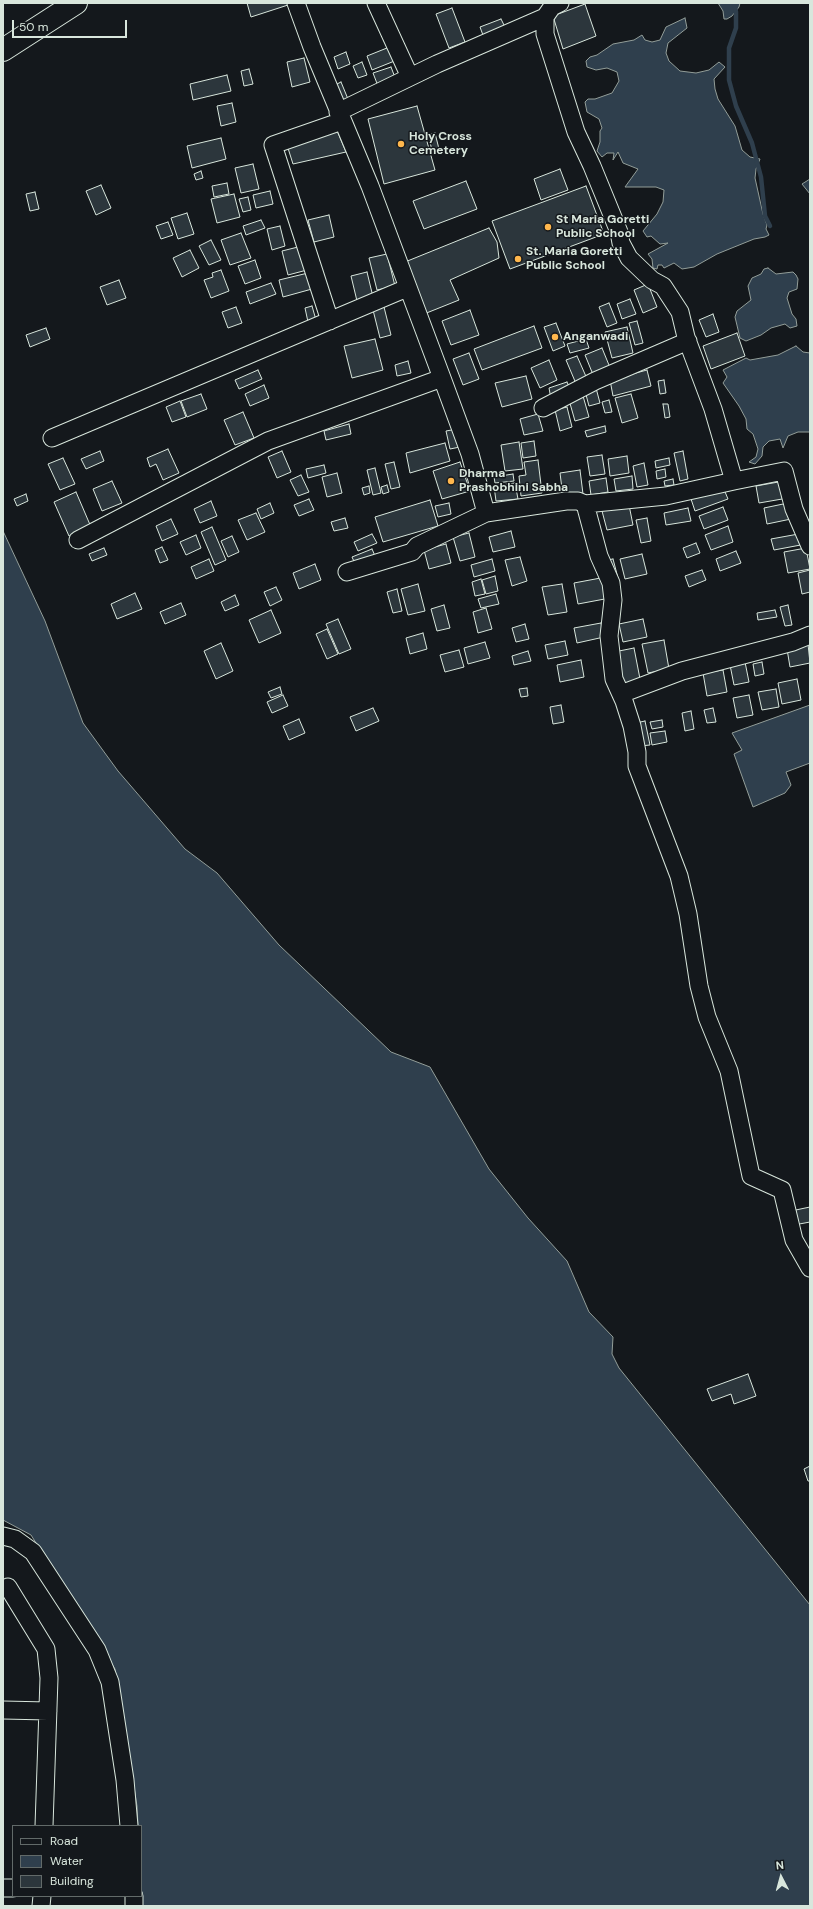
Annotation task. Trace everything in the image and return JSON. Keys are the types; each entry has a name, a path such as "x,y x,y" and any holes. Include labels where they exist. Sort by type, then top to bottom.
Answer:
{"highway":[{"path":"3,50 76,3"}],"street":[{"path":"296,3 312,47 370,186 442,378 470,454 486,513"},
{"path":"376,3 410,77"},
{"path":"330,321 273,145 340,116 410,77 544,17 552,7 560,3"},
{"path":"544,17 545,34 576,132 595,173 619,232 621,243 629,258 652,280 663,286 680,312 688,341 713,409 734,481"},
{"path":"52,438 407,288"},
{"path":"543,408 595,381 688,341"},
{"path":"78,540 268,441 442,378"},
{"path":"347,572 412,552 417,546 486,513 566,501 578,501 585,504 666,496 784,471 794,509 810,546"},
{"path":"585,504 599,556 611,583 613,600 609,636 614,679 632,726 637,752 637,766 679,876 688,914 699,986 707,1017 729,1071 751,1176 782,1190 794,1240 810,1268"},
{"path":"621,694 682,670 793,642 810,635"},
{"path":"3,1536 15,1538 33,1552 97,1650 110,1682 125,1780 129,1825"},
{"path":"8,1587 46,1649 49,1678 44,1825"},
{"path":"3,1710 48,1712"}],"water":[{"path":"718,3 740,3 739,7 732,16 724,19 723,11"},
{"path":"685,18 687,28 668,43 666,53 669,61 680,71 696,73 709,70 719,62 725,67 714,79 715,89 718,99 735,126 742,150 750,157 760,159 756,169 755,178 767,225 766,229 769,235 754,239 717,254 694,267 682,269 674,263 664,268 662,265 658,265 657,269 653,268 652,259 648,254 668,243 660,244 651,236 647,237 643,231 657,214 663,202 664,190 656,187 625,187 638,169 623,163 618,152 613,160 614,153 607,153 602,157 597,151 600,142 600,131 602,128 599,119 587,112 585,102 588,99 595,99 612,93 619,81 617,72 607,68 596,70 587,67 586,61 590,57 597,55 613,44 634,40 642,35 645,40 652,42 660,40 666,27"},
{"path":"810,179 810,194 802,184"},
{"path":"768,268 776,274 793,272 798,279 797,289 789,292 787,298 792,314 796,319 797,326 790,328 785,324 771,328 761,335 746,341 740,338 735,317 737,311 751,300 748,286 752,278 761,274 764,269"},
{"path":"796,346 803,352 810,353 810,432 798,432 788,436 783,448 780,439 769,441 763,447 762,456 755,464 749,462 756,457 758,449 753,434 747,429 746,419 723,383 727,377 723,370 746,358 750,360 778,355"},
{"path":"3,531 45,621 83,723 118,771 185,849 217,873 279,945 391,1052 430,1067 489,1169 528,1218 567,1261 589,1312 613,1337 612,1354 619,1368 810,1605 810,1906 141,1906 142,1825 138,1825 137,1806 115,1669 31,1535 3,1520"},
{"path":"810,705 810,763 786,772 791,785 785,793 753,807 734,754 742,750 732,733"}],"building":[{"path":"247,3 287,3 288,5 251,17"},
{"path":"585,4 596,36 563,49 553,16"},
{"path":"452,8 465,42 449,48 436,14"},
{"path":"501,19 506,29 484,38 480,27"},
{"path":"392,46 397,60 372,70 367,56"},
{"path":"346,52 350,64 338,69 334,57"},
{"path":"304,58 310,82 292,87 287,62"},
{"path":"362,62 367,75 358,78 353,66"},
{"path":"391,67 396,80 378,86 373,73"},
{"path":"249,69 253,84 244,86 241,71"},
{"path":"227,75 231,91 193,100 190,84"},
{"path":"341,82 348,99 339,102 333,86"},
{"path":"232,103 236,122 221,126 217,106"},
{"name":"Holy Cross Cemetery","path":"417,106 435,170 384,184 368,119"},
{"path":"336,128 346,152 293,164 287,145"},
{"path":"435,133 439,149 432,150 428,135"},
{"path":"221,138 226,159 192,168 187,146"},
{"path":"253,164 259,189 241,193 235,168"},
{"path":"560,169 568,190 541,200 534,179"},
{"path":"201,171 203,178 196,180 194,174"},
{"path":"466,181 477,209 424,229 413,201"},
{"path":"227,183 229,194 214,197 212,186"},
{"path":"101,185 111,208 96,215 86,191"},
{"name":"St Maria Goretti Public School","path":"586,186 604,234 510,269 492,221"},
{"path":"270,191 273,204 256,208 253,195"},
{"path":"35,192 39,209 30,211 26,194"},
{"path":"234,194 240,217 217,223 211,199"},
{"path":"248,197 251,210 243,212 239,199"},
{"path":"187,213 194,234 178,239 171,218"},
{"path":"329,215 334,237 314,242 308,220"},
{"path":"261,220 265,228 246,235 243,226"},
{"path":"168,222 173,235 161,239 156,226"},
{"path":"280,226 285,246 272,250 267,229"},
{"path":"489,228 497,242 499,258 450,280 459,300 424,314 405,262"},
{"path":"241,233 251,258 230,265 221,240"},
{"path":"211,240 221,260 209,265 199,246"},
{"path":"302,246 307,270 288,275 282,251"},
{"path":"190,250 199,268 182,277 173,258"},
{"path":"387,254 395,286 377,290 369,258"},
{"path":"255,260 261,278 245,284 238,266"},
{"path":"221,270 229,291 211,298 204,280 213,277 212,273"},
{"path":"367,272 373,297 357,301 351,276"},
{"path":"308,273 312,289 283,297 279,280"},
{"path":"119,280 126,298 107,305 100,287"},
{"path":"271,283 276,294 250,304 246,292"},
{"path":"648,284 657,307 643,313 634,290"},
{"path":"630,299 636,314 622,319 617,304"},
{"path":"609,303 617,323 607,327 599,307"},
{"path":"312,306 316,320 308,322 305,308"},
{"path":"236,307 242,323 228,328 222,312"},
{"path":"384,307 391,335 380,338 373,310"},
{"path":"470,310 479,335 451,345 442,321"},
{"path":"713,314 719,332 706,337 699,320"},
{"path":"637,321 643,343 635,345 629,323"},
{"name":"Anganwadi","path":"556,323 565,346 553,351 544,327"},
{"path":"534,326 542,348 482,370 474,349"},
{"path":"627,327 633,353 612,358 605,332"},
{"path":"46,328 50,339 30,347 26,335"},
{"path":"737,333 745,356 711,369 703,346"},
{"path":"375,339 383,370 352,378 344,346"},
{"path":"586,339 589,348 570,353 567,344"},
{"path":"602,348 611,370 594,377 585,355"},
{"path":"469,353 479,379 463,385 453,359"},
{"path":"577,356 588,381 577,386 566,360"},
{"path":"549,360 557,380 540,388 531,368"},
{"path":"408,361 411,373 397,376 395,365"},
{"path":"258,370 262,379 239,389 235,380"},
{"path":"647,370 651,386 613,396 610,380"},
{"path":"526,376 532,399 502,407 495,383"},
{"path":"664,380 666,393 660,394 658,381"},
{"path":"567,382 571,391 551,399 549,388"},
{"path":"264,385 269,398 250,406 245,394"},
{"path":"596,388 600,403 589,406 585,391"},
{"path":"201,394 207,409 187,417 181,401"},
{"path":"631,394 638,418 622,423 615,398"},
{"path":"583,396 589,417 575,421 569,400"},
{"path":"609,400 612,412 605,413 602,402"},
{"path":"180,401 186,417 172,422 166,407"},
{"path":"663,404 668,404 670,417 665,418"},
{"path":"567,407 572,427 560,431 555,410"},
{"path":"243,412 254,438 235,445 224,420"},
{"path":"538,414 543,431 524,435 520,419"},
{"path":"349,424 351,434 326,440 324,431"},
{"path":"605,426 606,432 587,437 585,431"},
{"path":"457,429 460,447 450,449 446,431"},
{"path":"534,441 536,456 523,458 521,443"},
{"path":"519,442 523,469 505,471 501,445"},
{"path":"445,443 450,461 410,473 406,453"},
{"path":"168,449 179,473 163,480 156,464 150,467 147,458"},
{"path":"100,451 104,461 86,469 81,459"},
{"path":"282,451 291,472 277,478 268,457"},
{"path":"683,451 688,479 680,481 674,453"},
{"path":"602,455 605,474 590,476 587,457"},
{"path":"627,456 629,473 610,476 608,459"},
{"path":"63,458 75,484 60,490 48,464"},
{"path":"669,458 670,465 656,468 655,461"},
{"path":"538,460 542,493 521,496 519,476 526,475 524,462"},
{"path":"394,462 400,487 391,489 385,464"},
{"name":"Dharma Prashobhini Sabha","path":"460,462 470,491 442,499 433,471"},
{"path":"644,463 648,485 637,487 633,466"},
{"path":"324,465 326,473 308,478 306,469"},
{"path":"375,468 381,493 373,495 367,470"},
{"path":"665,469 666,477 657,479 656,471"},
{"path":"580,470 583,494 563,497 560,473"},
{"path":"337,473 342,493 327,497 322,477"},
{"path":"513,474 514,481 495,483 494,477"},
{"path":"301,475 309,492 298,496 290,480"},
{"path":"632,476 633,489 616,491 614,479"},
{"path":"606,478 608,492 591,495 589,481"},
{"path":"673,479 674,485 665,486 664,481"},
{"path":"112,481 122,503 102,511 93,489"},
{"path":"784,481 788,498 759,503 756,486"},
{"path":"515,483 518,499 496,501 494,486"},
{"path":"387,485 389,492 383,494 381,487"},
{"path":"369,486 370,493 364,495 362,488"},
{"path":"723,487 728,499 695,511 691,499"},
{"path":"76,492 91,527 69,536 54,502"},
{"path":"26,494 28,501 17,506 14,499"},
{"path":"309,499 314,510 299,516 294,505"},
{"path":"430,500 438,526 383,542 375,517"},
{"path":"211,501 217,516 200,523 194,509"},
{"path":"270,503 274,513 261,519 257,509"},
{"path":"449,503 451,514 438,517 435,506"},
{"path":"788,503 791,519 767,524 764,508"},
{"path":"629,505 633,525 607,530 602,511"},
{"path":"723,507 728,520 704,529 699,516"},
{"path":"688,508 691,521 666,525 664,513"},
{"path":"256,513 265,532 247,540 238,520"},
{"path":"345,518 348,528 334,531 331,522"},
{"path":"647,518 651,541 641,543 636,520"},
{"path":"171,519 178,534 162,541 156,526"},
{"path":"728,526 733,542 711,550 705,535"},
{"path":"212,527 226,560 215,565 201,532"},
{"path":"511,531 515,547 493,552 489,537"},
{"path":"469,533 475,557 460,561 453,537"},
{"path":"804,533 806,544 774,550 771,539"},
{"path":"372,534 377,543 358,551 354,542"},
{"path":"196,535 201,548 186,555 180,542"},
{"path":"232,536 239,552 228,557 221,541"},
{"path":"696,543 700,553 687,558 683,548"},
{"path":"446,544 451,563 429,569 424,550"},
{"path":"162,547 168,560 160,563 155,550"},
{"path":"104,548 107,555 92,561 89,554"},
{"path":"806,548 810,569 788,573 784,552"},
{"path":"372,549 376,558 356,566 352,557"},
{"path":"736,551 741,563 720,571 716,559"},
{"path":"642,554 647,574 625,579 620,559"},
{"path":"520,557 527,581 512,586 505,560"},
{"path":"209,559 214,571 196,579 191,567"},
{"path":"492,559 495,571 474,577 471,565"},
{"path":"613,559 618,578 607,560"},
{"path":"315,564 321,580 299,589 293,573"},
{"path":"702,570 706,580 689,587 685,576"},
{"path":"810,570 810,592 802,594 798,573"},
{"path":"495,576 498,591 486,594 482,580"},
{"path":"606,577 610,598 578,604 574,583"},
{"path":"481,579 485,594 475,596 472,582"},
{"path":"418,584 425,611 408,615 401,589"},
{"path":"562,584 567,612 548,615 542,587"},
{"path":"276,587 282,600 270,606 264,592"},
{"path":"397,589 402,611 393,613 387,592"},
{"path":"135,593 142,609 117,619 111,604"},
{"path":"496,594 499,604 481,608 478,599"},
{"path":"235,595 239,605 225,611 221,602"},
{"path":"181,603 186,615 165,624 160,612"},
{"path":"444,605 450,628 437,631 431,609"},
{"path":"788,605 792,625 785,626 780,607"},
{"path":"486,608 492,629 478,633 473,612"},
{"path":"271,610 281,633 259,643 249,620"},
{"path":"775,610 777,617 758,620 757,613"},
{"path":"338,619 351,649 339,654 326,624"},
{"path":"643,619 647,637 623,642 619,624"},
{"path":"601,623 604,637 577,643 574,628"},
{"path":"525,624 529,639 516,642 512,628"},
{"path":"327,629 338,654 327,659 316,634"},
{"path":"423,633 427,649 410,654 406,638"},
{"path":"664,640 669,669 648,673 642,644"},
{"path":"565,641 568,655 548,659 545,645"},
{"path":"485,642 490,658 468,664 464,648"},
{"path":"221,643 233,671 216,679 204,651"},
{"path":"808,644 810,663 790,667 787,649"},
{"path":"634,648 641,684 621,688 614,652"},
{"path":"459,650 464,667 445,672 440,655"},
{"path":"528,651 531,661 514,665 512,656"},
{"path":"581,660 584,677 560,682 557,665"},
{"path":"745,662 749,682 734,685 730,665"},
{"path":"762,662 764,674 755,676 753,664"},
{"path":"723,670 727,692 707,696 703,673"},
{"path":"797,679 801,700 782,704 778,683"},
{"path":"280,687 282,694 271,698 268,692"},
{"path":"527,688 528,696 521,697 519,689"},
{"path":"776,689 779,707 762,710 758,692"},
{"path":"283,695 288,706 272,713 267,702"},
{"path":"749,695 753,715 737,718 733,698"},
{"path":"561,705 564,722 553,724 550,707"},
{"path":"373,708 379,721 356,731 350,717"},
{"path":"713,708 716,722 707,723 704,710"},
{"path":"691,711 694,729 685,731 682,713"},
{"path":"299,719 305,733 289,740 283,726"},
{"path":"662,720 663,727 652,729 650,722"},
{"path":"645,721 650,745 640,746 636,723"},
{"path":"665,731 667,742 652,745 650,733"},
{"path":"810,1207 810,1222 794,1225 791,1211"},
{"path":"748,1374 756,1396 734,1404 731,1394 712,1401 707,1389"},
{"path":"810,1466 810,1481 808,1481 804,1469"}],"waterway":[{"path":"734,3 736,12 736,28 729,48 729,80 736,106 752,143 761,177 765,216 770,226"}],"place":[{"name":"Holy Cross Cemetery","path":"401,144"},
{"name":"St Maria Goretti Public School","path":"548,227"},
{"name":"St. Maria Goretti Public School","path":"518,259"},
{"name":"Anganwadi","path":"555,337"},
{"name":"Dharma Prashobhini Sabha","path":"451,481"}]}
